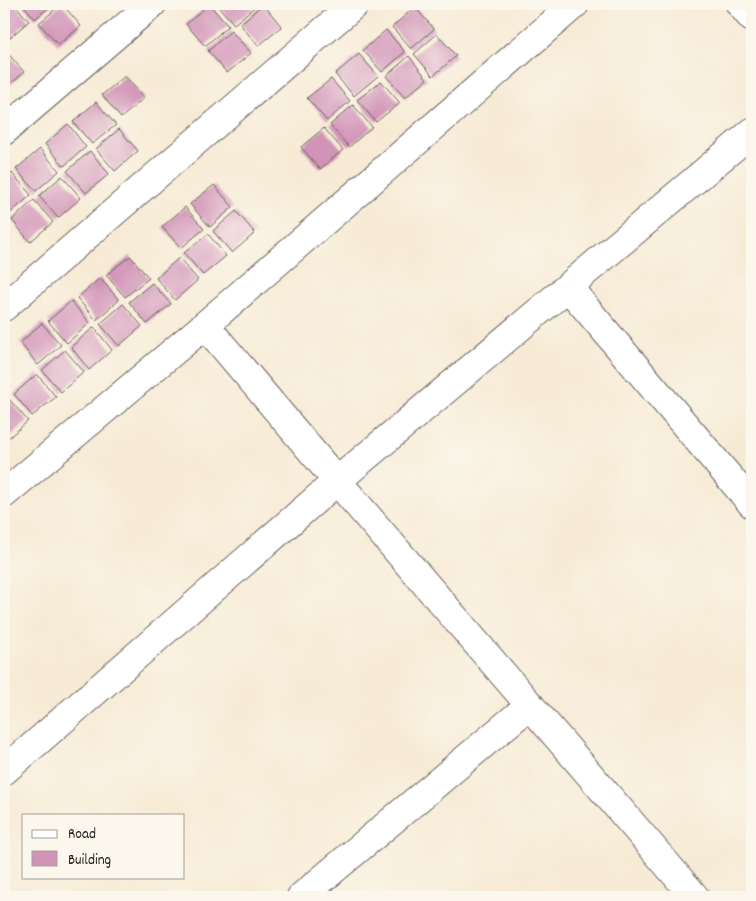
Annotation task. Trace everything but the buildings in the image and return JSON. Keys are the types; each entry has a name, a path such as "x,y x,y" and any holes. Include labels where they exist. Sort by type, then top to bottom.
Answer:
{"street":[{"path":"4,131 152,4"},
{"path":"4,307 355,4"},
{"path":"4,494 206,326 575,4"},
{"path":"740,4 752,18"},
{"path":"4,771 337,481 752,132"},
{"path":"568,287 752,504"},
{"path":"206,326 695,897"},
{"path":"300,897 530,705"}]}
